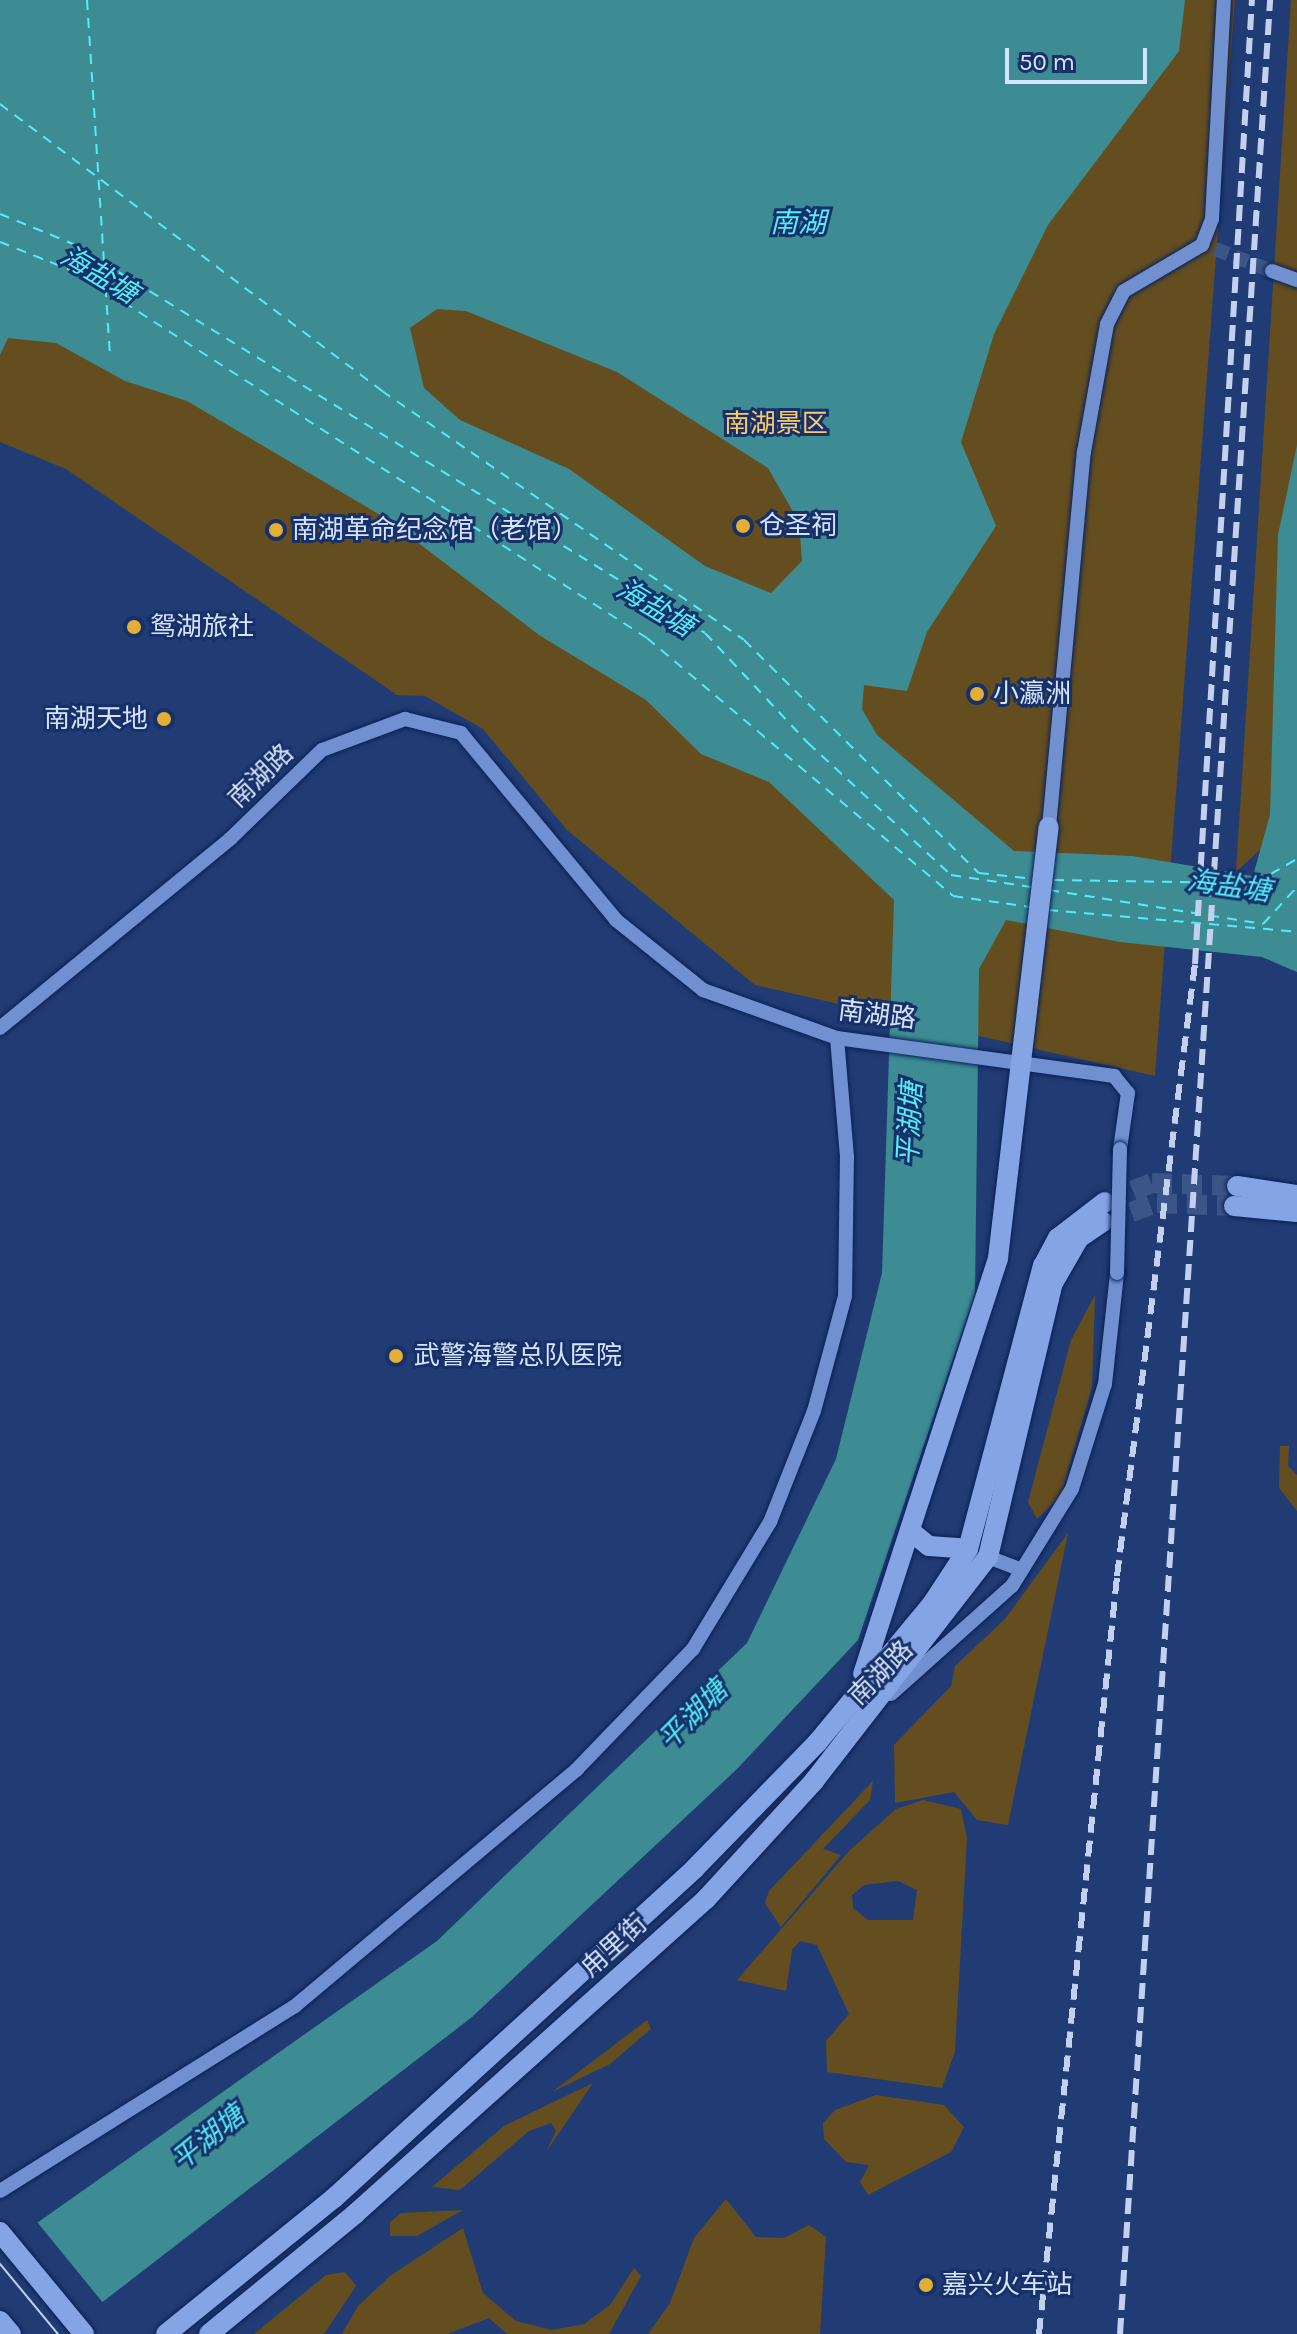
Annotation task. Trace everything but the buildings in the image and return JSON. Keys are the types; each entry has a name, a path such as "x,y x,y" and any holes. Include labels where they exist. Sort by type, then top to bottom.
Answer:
{"main road":[{"path":"847,1705 875,1650 914,1534 998,1258 1037,958 1049,827"},
{"path":"1297,1195 1235,1196 1297,1212"},
{"path":"847,1705 968,1549 1043,1266 1058,1238 1104,1212 1079,1238 1053,1283 990,1549"},
{"path":"914,1534 929,1546 968,1549"},
{"name":"甪里街","path":"209,2334 355,2214 706,1899 814,1781 990,1549"},
{"name":"甪里街","path":"166,2334 334,2198 695,1868 847,1705"},
{"path":"0,2232 84,2334"},
{"path":"0,2321 11,2334"}],"street":[{"path":"1049,827 1084,452 1107,324 1124,291 1147,272 1208,247 1224,0"},
{"path":"1272,271 1297,280"},
{"name":"南湖路","path":"0,1028 230,839 322,750 405,719 461,733 616,920 693,983 837,1038 884,1040 1114,1076 1128,1093 1120,1149 1117,1273 1090,1443 1072,1489 1022,1570 884,1700 814,1781"},
{"path":"0,2191 295,2006 577,1769 693,1649 770,1522 814,1411 845,1296 847,1157 837,1038"},
{"path":"990,1549 1022,1570"}],"green space":[{"name":"南湖景区","path":"0,0 1235,0 1155,1076 755,985 567,830 483,729 425,696 397,695 66,469 0,442"},
{"path":"1291,0 1297,0 1297,626 1278,833 1236,872"},
{"path":"1095,1295 1092,1387 1061,1496 1037,1519 1028,1502 1071,1340"},
{"path":"1280,1446 1289,1446 1288,1466 1297,1475 1297,1511 1279,1488"},
{"path":"1068,1533 1008,1825 977,1820 954,1792 895,1803 894,1745 951,1686 955,1666 1005,1619"},
{"path":"873,1781 870,1800 823,1849 841,1855 781,1927 765,1903 769,1891"},
{"path":"923,1800 961,1809 967,1838 955,2051 942,2088 827,2072 826,2041 849,2014 817,1945 800,1941 792,1950 786,1991 737,1980 850,1850 896,1809","holes":["898,1881 917,1890 913,1920 868,1920 853,1908 852,1895 864,1885"]},
{"path":"647,2020 651,2029 610,2064 552,2092"},
{"path":"593,2083 546,2152 556,2131 551,2123 529,2131 460,2190 432,2187 504,2126"},
{"path":"876,2095 944,2105 964,2127 951,2152 868,2195 860,2182 869,2165 846,2162 824,2139 823,2123 835,2110"},
{"path":"726,2199 756,2237 784,2238 809,2225 826,2237 820,2334 648,2334 670,2303 694,2238"},
{"path":"463,2210 417,2236 390,2236 390,2222 401,2213"},
{"path":"463,2228 483,2293 516,2321 552,2330 584,2324 610,2305 634,2268 641,2276 609,2334 507,2334 489,2318 447,2334 342,2334 358,2306 390,2276"},
{"path":"345,2272 356,2286 324,2334 254,2334 326,2275"}],"water":[{"name":"南湖","path":"0,0 1185,0 1179,51 1048,225 994,334 961,442 996,526 927,632 907,691 864,685 862,709 877,735 1014,851 1132,856 1253,876 1270,815 1278,535 1297,445 1297,972 1262,957 1120,942 1006,920 979,969 975,1294 858,1640 737,1769 472,2017 61,2334 0,2249 437,1941 747,1643 836,1459 882,1273 894,900 769,782 701,754 646,700 539,635 387,519 187,401 125,381 56,343 8,338 0,355","holes":["437,309 466,311 617,372 768,468 799,522 802,561 771,593 705,566 569,469 460,420 424,388 410,328"]}],"pier":[{"path":"33,2217 104,2304 67,2334 0,2334 0,2244"}],"ferry route":[{"path":"87,0 110,355"},
{"path":"0,104 382,391 744,640 979,873 1035,879"},
{"path":"0,214 73,244 705,633 808,743 951,875 1031,887"},
{"path":"0,242 78,273 647,638 953,896 1030,907"},
{"path":"1054,880 1255,883 1297,859"},
{"path":"1049,890 1263,924 1297,887"},
{"path":"1048,910 1297,932"}],"tunnel":[{"path":"1215,249 1272,271"},
{"path":"1105,1202 1152,1183 1237,1186"},
{"path":"1103,1222 1157,1203 1234,1206"}],"tram line":[{"path":"0,2264 58,2334"}],"railway":[{"path":"1039,2334 1117,1576 1195,964 1252,0"},
{"path":"1120,2334 1270,0"}],"place":[{"name":"仓圣祠","path":"743,526"},
{"name":"南湖革命纪念馆（老馆）","path":"276,530"},
{"name":"鸳湖旅社","path":"134,627"},
{"name":"小瀛洲","path":"977,694"},
{"name":"南湖天地","path":"164,719"},
{"name":"武警海警总队医院","path":"396,1356"},
{"name":"嘉兴火车站","path":"926,2285"}],"water label":[{"name":"海盐塘","path":"99,275"},
{"name":"海盐塘","path":"655,608"},
{"name":"海盐塘","path":"1229,886"},
{"name":"平湖塘","path":"910,1124"},
{"name":"平湖塘","path":"693,1715"},
{"name":"平湖塘","path":"208,2138"}]}
